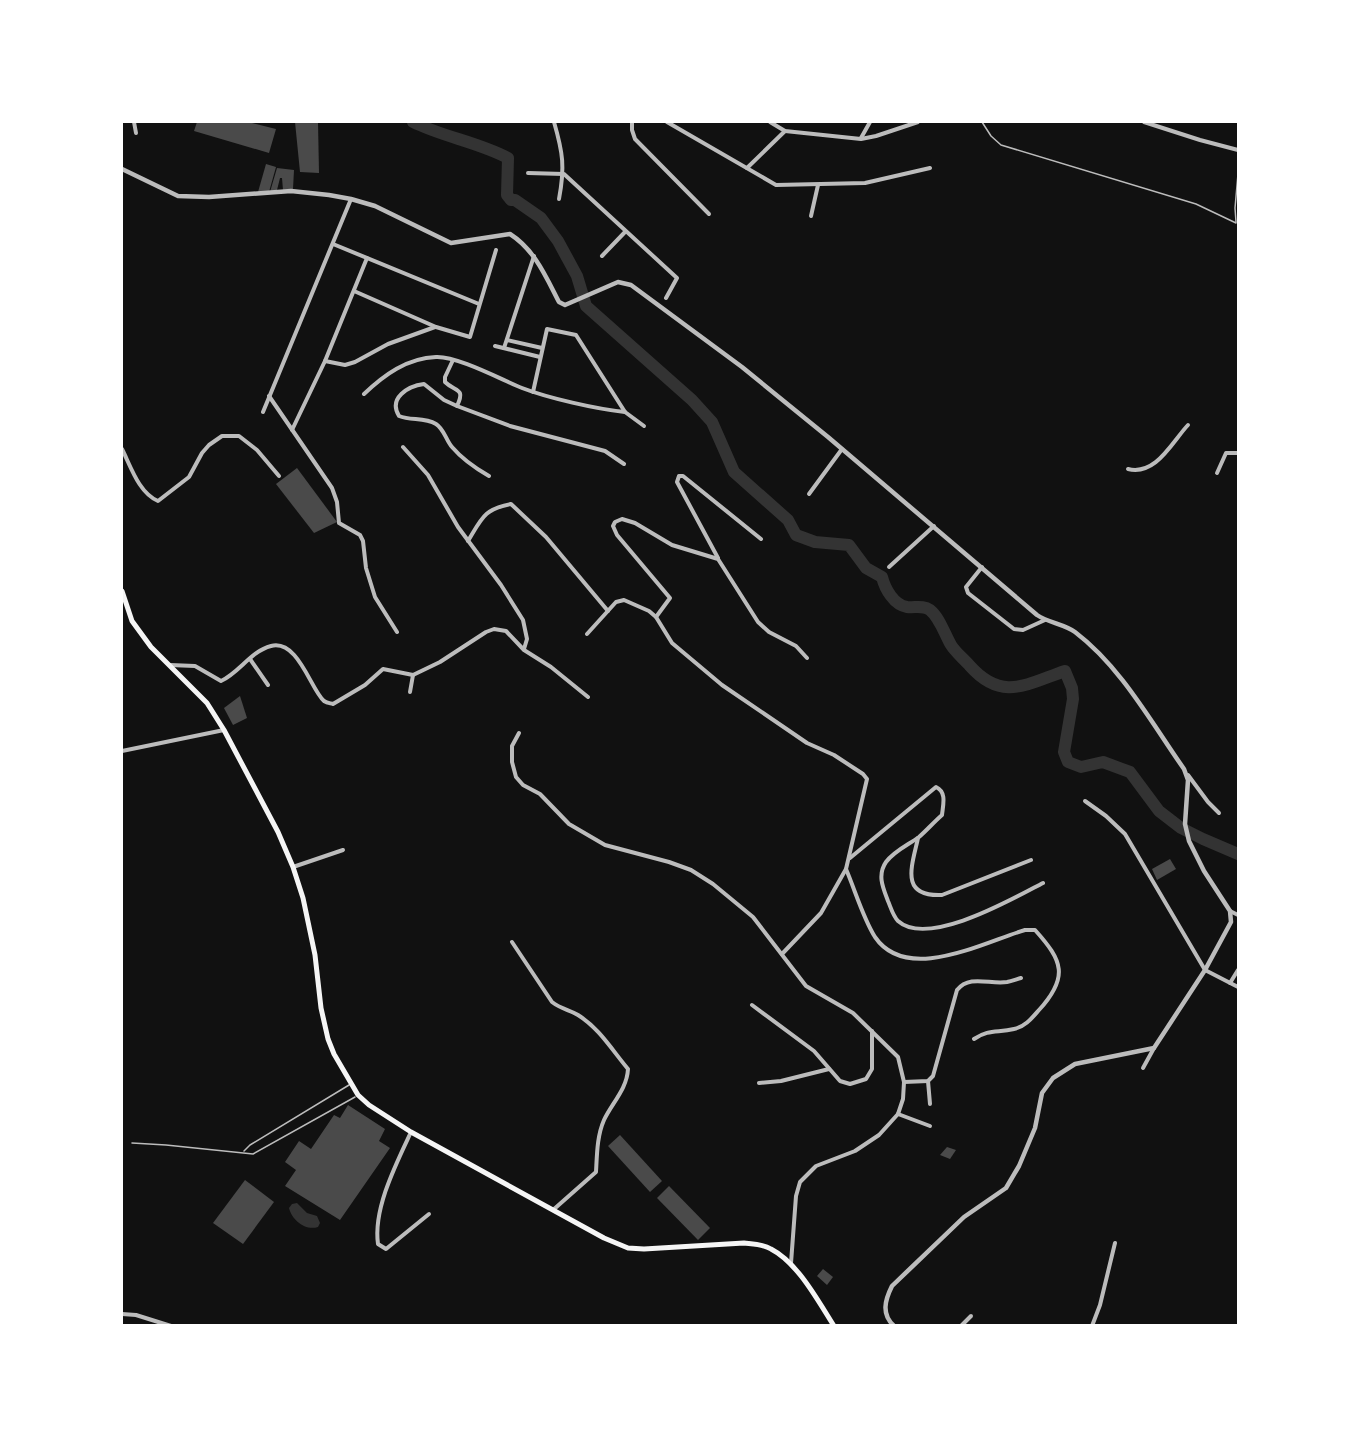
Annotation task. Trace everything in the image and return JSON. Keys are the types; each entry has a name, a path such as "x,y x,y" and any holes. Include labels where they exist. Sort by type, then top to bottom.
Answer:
{"main road":[{"path":"122,591 132,621 151,647 207,703 224,730 278,832 293,867 310,930 321,1008 328,1039 350,1084 358,1095 369,1105 411,1131 604,1238 628,1248 756,1244 773,1249 790,1263 834,1326"}],"street":[{"path":"134,122 136,133"},
{"path":"554,122 563,154 564,174 559,200"},
{"path":"632,122 635,139 709,214"},
{"path":"667,122 776,185 865,183 930,168"},
{"path":"770,122 785,131 861,139 918,122"},
{"path":"861,139 870,122"},
{"path":"1146,122 1239,150"},
{"path":"747,168 785,131"},
{"path":"122,169 178,195 209,197 291,191 351,199 375,206 451,243 510,234 534,255 559,302 565,305 618,282 631,285 742,367 1045,620 1074,631 1095,650 1124,684 1187,775 1219,813"},
{"path":"528,173 564,174 677,278 666,298"},
{"path":"811,216 818,185"},
{"path":"264,412 351,199"},
{"path":"602,256 625,232"},
{"path":"333,243 479,304"},
{"path":"354,291 436,327 470,337 496,250"},
{"path":"504,348 534,255"},
{"path":"292,430 325,362 367,258"},
{"path":"325,362 345,365 355,362 388,344 436,327"},
{"path":"533,392 547,329 576,335 625,412 644,426"},
{"path":"507,340 542,348"},
{"path":"495,346 540,357"},
{"path":"364,394 391,372 415,360 437,357 453,360 533,392 625,412"},
{"path":"453,360 445,382 459,389 461,394 457,406"},
{"path":"489,476 467,463 451,446 441,428 436,424 419,418 409,420 402,417 396,411 398,398 407,390 424,384 444,400 457,406 510,426 605,451 624,464"},
{"path":"269,396 332,488 337,502 339,523 360,535 366,568 375,597 397,632"},
{"path":"1128,469 1136,471 1145,469 1157,462 1188,425"},
{"path":"122,449 144,491 158,501 189,477 202,453 222,436 239,436 257,450 279,476"},
{"path":"403,447 428,475 468,541 501,585 523,620 527,639 524,650"},
{"path":"809,494 843,449"},
{"path":"1217,473 1226,453 1239,453"},
{"path":"761,539 683,476 679,476 677,482 718,559 758,622 770,632 796,646 807,658"},
{"path":"468,541 481,519 491,509 511,504 546,537 608,611"},
{"path":"656,617 670,598 617,535 613,526 615,522 622,519 635,523 672,544 718,559"},
{"path":"889,567 934,526"},
{"path":"982,567 966,587 968,593 1014,629 1023,630 1045,620"},
{"path":"587,634 616,602 624,600 656,617 672,643 722,685 807,743 834,755 867,779 846,869 821,913 782,954"},
{"path":"169,665 195,666 221,681 272,645 285,649 304,666 320,696 325,702 333,704 365,685 383,669 413,675 440,662 494,629 506,631 524,650 551,667 588,697"},
{"path":"250,659 268,685"},
{"path":"410,692 413,675"},
{"path":"122,751 224,730"},
{"path":"519,733 513,747 512,762 516,777 523,785 540,794 569,824 605,845 669,862 691,870 713,884 753,917 806,986 853,1013 898,1057 904,1082 903,1099 898,1114 879,1135 855,1152 816,1166 800,1182 796,1196 790,1263"},
{"path":"1143,1068 1231,922 1230,911 1204,871 1189,841 1185,824 1187,775"},
{"path":"849,859 936,787 944,795 942,815 888,860 882,870 882,884 893,914 905,926 933,929 951,925 973,917 1043,883"},
{"path":"1085,801 1125,834 1204,970 1239,987"},
{"path":"918,837 911,877 913,886 920,893 931,896 942,896 1031,860"},
{"path":"293,867 343,850"},
{"path":"846,869 874,935 896,954 918,958 948,956 1025,930 1035,930 1045,942 1056,959 1060,975 1053,995 1028,1023 1014,1029 982,1033 974,1039"},
{"path":"1230,911 1239,915"},
{"path":"512,942 552,1002 560,1008 577,1014 596,1029 628,1069 627,1081 604,1119 598,1135 596,1172 553,1210"},
{"path":"1230,983 1239,970"},
{"path":"930,1104 928,1081 937,1069 957,990 962,985 978,981 1006,982 1021,978"},
{"path":"752,1005 814,1051 840,1081 850,1084 866,1079 872,1069 872,1031"},
{"path":"894,1326 888,1321 885,1309 885,1299 892,1286 964,1217 1006,1188 1019,1166 1035,1128 1042,1093 1053,1078 1075,1064 1154,1048"},
{"path":"759,1083 781,1081 829,1069"},
{"path":"904,1082 928,1081"},
{"path":"898,1114 930,1126"},
{"path":"411,1131 396,1165 378,1217 378,1244 386,1249 393,1245 429,1214"},
{"path":"1092,1326 1100,1305 1115,1243"},
{"path":"122,1314 136,1315 171,1326"},
{"path":"961,1326 971,1316"}],"lane":[{"path":"982,122 991,136 1000,144 1196,204 1236,223 1235,208 1239,174"},
{"path":"243,1152 250,1145 350,1084"},
{"path":"132,1143 253,1154 358,1095"}],"shaded area":[{"path":"297,1203 307,1213 317,1216 320,1223 318,1227 304,1226 296,1220 289,1208 292,1204"}],"building":[{"path":"197,122 248,122 276,129 269,153 194,131"},
{"path":"295,122 318,122 319,173 300,172"},
{"path":"266,164 276,167 269,192 258,192"},
{"path":"277,168 294,170 293,189 283,190 282,178 280,178 277,190 270,192"},
{"path":"297,468 337,522 314,533 276,484"},
{"path":"240,696 247,718 233,725 224,708"},
{"path":"1170,859 1176,869 1157,880 1152,869"},
{"path":"348,1105 385,1129 379,1141 390,1148 340,1220 285,1186 296,1170 285,1162 299,1141 311,1149 334,1115 340,1118"},
{"path":"620,1135 662,1181 650,1192 608,1146"},
{"path":"947,1147 956,1150 950,1159 940,1155"},
{"path":"245,1180 274,1202 243,1244 213,1223"},
{"path":"669,1186 710,1228 698,1240 657,1198"},
{"path":"823,1269 833,1277 827,1285 817,1276"}],"waterway":[{"path":"413,122 508,158 507,195 511,200 515,200 541,218 558,241 577,276 586,306 692,400 712,422 734,472 788,520 796,535 815,542 849,545 866,568 882,577 894,600 902,606 925,608 934,613 955,651 982,677 993,684 1004,687 1027,685 1065,671 1072,688 1073,699 1064,752 1068,762 1081,767 1103,762 1130,772 1159,811 1181,828 1238,854"}]}
